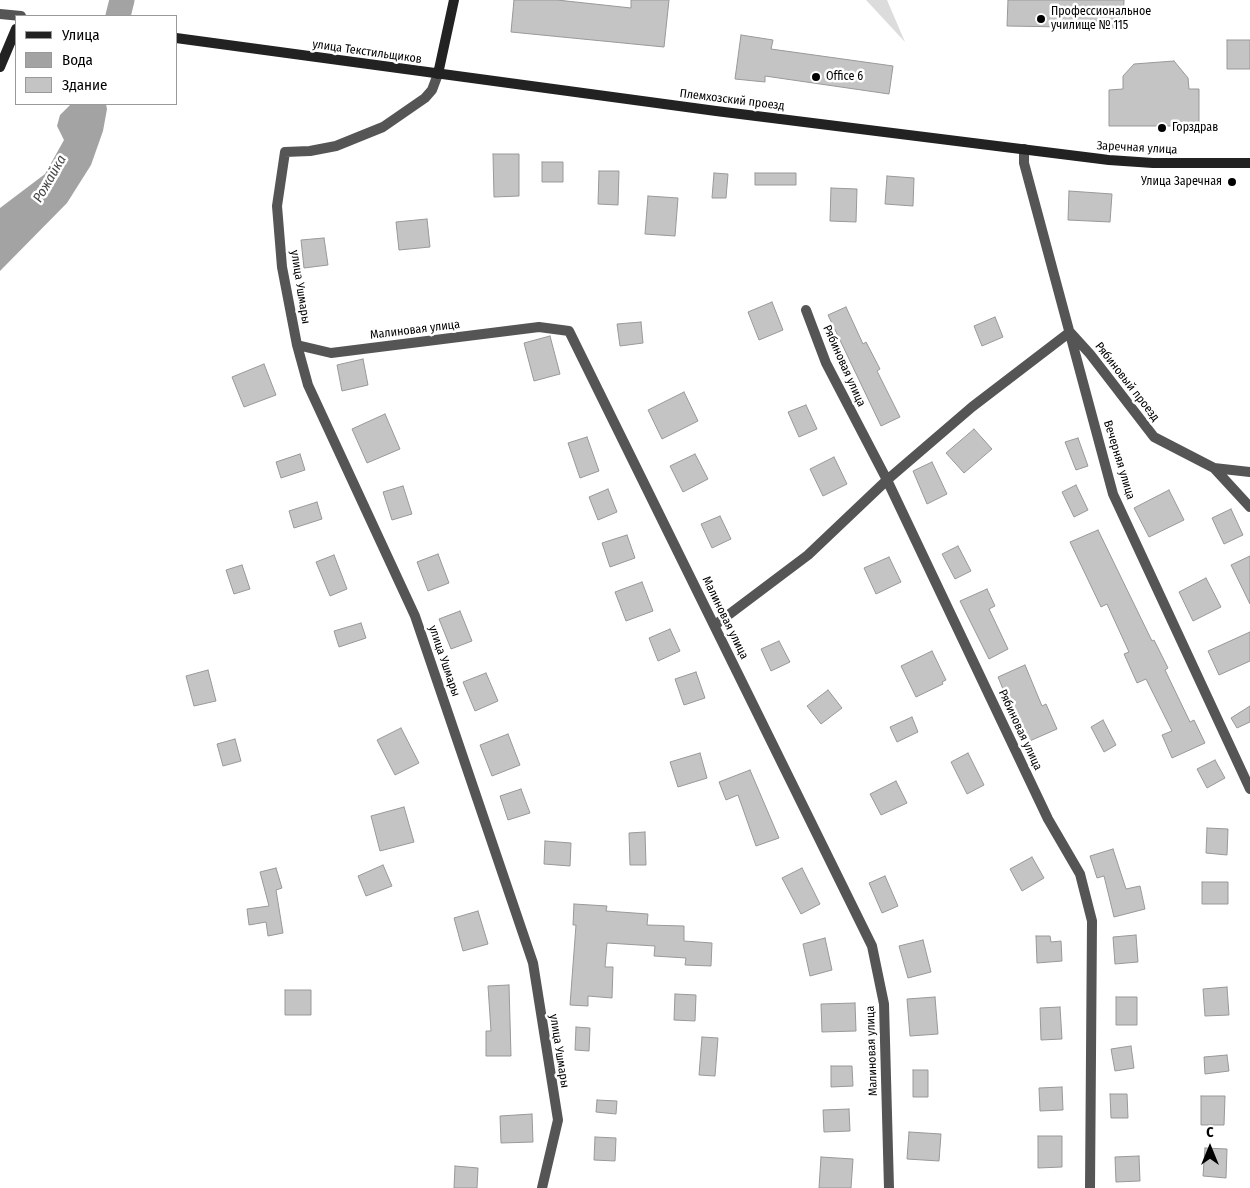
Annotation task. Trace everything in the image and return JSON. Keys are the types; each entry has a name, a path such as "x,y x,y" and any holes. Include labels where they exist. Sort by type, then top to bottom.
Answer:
{"main road":[{"name":"улица Текстильщиков","path":"178,38 438,74 454,0"},
{"path":"0,67 15,31"},
{"name":"Племхозский проезд","path":"438,74 1024,149"},
{"name":"Заречная улица","path":"1024,149 1132,162 1250,163"}],"street":[{"path":"0,14 15,15"},
{"name":"улица Ушмары","path":"438,74 432,90 425,98 406,113 376,130 336,146 310,151 284,152 277,206 282,267 297,345 308,385 415,616 533,963 558,1120 542,1188"},
{"name":"Вечерняя улица","path":"1024,149 1024,163 1113,494 1250,789"},
{"name":"Рябиновая улица","path":"806,310 826,362 887,480 1048,819 1080,874 1092,921 1090,1188"},
{"name":"Малиновая улица","path":"297,345 331,353 538,327 569,331 872,946 884,1004 889,1188"},
{"path":"715,625 808,555 887,480 972,407 1070,332"},
{"name":"Рябиновый проезд","path":"1070,332 1090,354 1154,437 1214,468 1250,472"},
{"path":"1214,468 1250,507"}],"shaded area":[{"path":"866,0 887,0 905,42"}],"water":[{"path":"70,105 106,105 107,109 103,131 91,165 67,203 0,271 0,208 45,174 64,140 57,126 60,115"}],"building":[{"path":"514,0 557,0 631,8 631,0 669,0 664,47 511,32"},
{"path":"1008,0 1124,0 1123,28 1007,26"},
{"path":"741,35 773,40 771,49 893,66 889,94 765,76 765,82 735,79"},
{"path":"1227,40 1250,40 1250,69 1227,69"},
{"path":"1174,61 1188,78 1189,89 1199,89 1199,126 1109,126 1109,90 1123,89 1123,76 1134,64"},
{"path":"493,154 519,154 519,196 494,197"},
{"path":"542,162 563,162 563,182 542,182"},
{"path":"599,171 619,171 618,205 598,204"},
{"path":"714,173 728,174 726,198 712,198"},
{"path":"755,173 796,173 796,185 755,185"},
{"path":"887,176 914,178 913,206 885,204"},
{"path":"831,188 857,189 856,222 830,221"},
{"path":"1069,191 1112,194 1110,222 1068,220"},
{"path":"648,196 678,198 675,236 645,234"},
{"path":"427,219 430,247 399,250 396,222"},
{"path":"324,238 328,265 304,268 301,240"},
{"path":"772,302 783,330 759,340 748,312"},
{"path":"846,307 863,344 866,342 880,369 877,371 900,417 881,426 828,315"},
{"path":"995,317 1003,337 982,346 974,326"},
{"path":"641,322 643,343 620,346 617,324"},
{"path":"550,336 560,374 534,381 524,343"},
{"path":"363,359 368,385 342,391 337,365"},
{"path":"264,364 276,395 244,407 232,377"},
{"path":"684,392 698,421 662,439 648,410"},
{"path":"806,405 817,429 799,437 788,412"},
{"path":"385,414 400,449 367,463 352,429"},
{"path":"974,429 992,449 964,473 946,453"},
{"path":"587,437 599,471 580,478 568,443"},
{"path":"1078,438 1088,466 1076,470 1065,442"},
{"path":"300,454 305,470 281,478 276,462"},
{"path":"695,454 708,479 683,492 670,466"},
{"path":"834,457 847,484 823,496 810,469"},
{"path":"932,462 947,494 927,504 913,471"},
{"path":"1076,485 1088,510 1074,517 1062,492"},
{"path":"403,486 412,514 392,520 383,492"},
{"path":"608,489 617,512 598,520 589,497"},
{"path":"1169,490 1184,520 1149,537 1134,508"},
{"path":"317,502 322,519 294,528 289,511"},
{"path":"1231,509 1243,535 1224,544 1212,518"},
{"path":"720,516 731,539 712,548 701,524"},
{"path":"1098,530 1152,641 1154,640 1168,668 1165,670 1190,722 1194,720 1205,743 1172,758 1162,735 1172,731 1146,679 1137,683 1124,654 1129,652 1107,604 1101,607 1070,542"},
{"path":"627,535 635,558 610,567 602,543"},
{"path":"958,546 971,571 955,579 942,554"},
{"path":"438,554 449,583 428,591 417,562"},
{"path":"334,555 347,589 330,596 316,562"},
{"path":"1250,556 1250,604 1231,565"},
{"path":"889,557 901,582 876,594 864,568"},
{"path":"242,565 250,589 234,594 226,570"},
{"path":"1206,578 1221,607 1193,621 1179,592"},
{"path":"642,582 653,611 626,621 615,592"},
{"path":"987,589 995,606 989,609 1008,649 989,659 960,601"},
{"path":"460,611 472,641 451,649 439,619"},
{"path":"361,623 366,638 339,647 334,631"},
{"path":"670,629 680,651 658,661 649,638"},
{"path":"1250,632 1250,661 1219,675 1208,651"},
{"path":"779,641 790,662 771,671 761,649"},
{"path":"932,651 946,680 942,682 943,684 916,697 901,666"},
{"path":"1025,665 1042,706 1046,704 1057,729 1025,743 998,677"},
{"path":"208,670 216,701 194,706 186,676"},
{"path":"696,672 705,698 684,705 675,679"},
{"path":"486,673 498,701 475,711 463,682"},
{"path":"828,690 842,708 821,724 807,706"},
{"path":"1250,706 1250,722 1237,728 1231,718"},
{"path":"912,717 918,732 897,742 890,727"},
{"path":"1103,720 1116,745 1104,752 1091,727"},
{"path":"401,728 419,763 395,775 377,740"},
{"path":"508,734 520,765 492,776 480,745"},
{"path":"235,739 241,761 223,766 217,744"},
{"path":"700,753 707,778 678,787 670,762"},
{"path":"968,753 984,785 967,794 951,762"},
{"path":"1215,760 1225,778 1207,788 1197,769"},
{"path":"750,770 779,838 756,846 738,795 726,800 719,782"},
{"path":"896,781 907,803 881,815 870,794"},
{"path":"521,789 530,813 508,820 500,796"},
{"path":"404,807 414,842 380,851 371,816"},
{"path":"1207,828 1228,829 1227,855 1206,853"},
{"path":"645,832 646,865 630,865 629,833"},
{"path":"545,841 571,843 570,866 544,864"},
{"path":"1113,849 1126,889 1140,886 1145,909 1114,917 1104,876 1097,878 1090,856"},
{"path":"1032,857 1044,878 1022,891 1010,869"},
{"path":"383,865 392,886 366,896 358,876"},
{"path":"276,868 282,888 276,890 283,933 268,936 266,922 249,925 247,909 269,906 260,872"},
{"path":"802,868 820,904 801,914 782,878"},
{"path":"885,876 898,906 882,913 869,883"},
{"path":"1202,882 1228,882 1228,904 1202,904"},
{"path":"574,904 607,906 606,911 648,914 647,925 684,926 684,941 712,943 711,966 685,965 686,958 654,956 655,946 607,943 605,967 613,967 612,998 588,996 588,1006 570,1005 576,925 573,925"},
{"path":"478,911 488,944 463,951 454,918"},
{"path":"1136,935 1138,962 1115,964 1113,937"},
{"path":"1036,936 1050,936 1051,942 1061,941 1062,961 1037,963"},
{"path":"825,938 832,970 810,976 803,944"},
{"path":"923,940 931,972 908,978 899,946"},
{"path":"509,985 511,1056 486,1056 486,1031 491,1031 488,986"},
{"path":"1227,987 1229,1015 1205,1016 1203,989"},
{"path":"285,990 311,990 311,1015 285,1015"},
{"path":"675,994 696,995 695,1021 674,1020"},
{"path":"935,997 938,1034 910,1036 907,999"},
{"path":"1116,997 1137,997 1137,1025 1116,1025"},
{"path":"855,1003 856,1031 822,1032 821,1004"},
{"path":"1060,1007 1062,1039 1041,1040 1040,1008"},
{"path":"576,1027 590,1028 589,1051 575,1050"},
{"path":"702,1037 718,1038 715,1076 699,1075"},
{"path":"1131,1046 1134,1068 1115,1071 1111,1049"},
{"path":"1227,1055 1229,1071 1205,1074 1204,1057"},
{"path":"831,1066 852,1066 853,1086 831,1087"},
{"path":"913,1070 928,1070 928,1097 913,1097"},
{"path":"1062,1087 1063,1110 1040,1111 1039,1088"},
{"path":"1110,1094 1127,1094 1128,1118 1111,1118"},
{"path":"1201,1096 1225,1096 1224,1125 1201,1125"},
{"path":"597,1100 617,1101 616,1114 596,1112"},
{"path":"849,1109 850,1131 824,1132 823,1110"},
{"path":"532,1114 533,1142 501,1143 500,1116"},
{"path":"909,1132 941,1134 939,1161 907,1159"},
{"path":"1038,1136 1062,1136 1062,1167 1038,1168"},
{"path":"595,1137 616,1138 615,1161 594,1160"},
{"path":"1205,1148 1227,1149 1226,1178 1203,1176"},
{"path":"1139,1156 1140,1181 1116,1182 1115,1157"},
{"path":"821,1157 853,1159 851,1188 819,1188"},
{"path":"455,1166 478,1168 477,1188 454,1188"}],"waterway":[{"name":"Рожайка","path":"118,15 122,0"}],"place":[{"name":"Профессиональное училище № 115","path":"1041,19"},
{"name":"Office 6","path":"816,77"},
{"name":"Горздрав","path":"1162,128"},
{"name":"Улица Заречная","path":"1232,182"}]}
